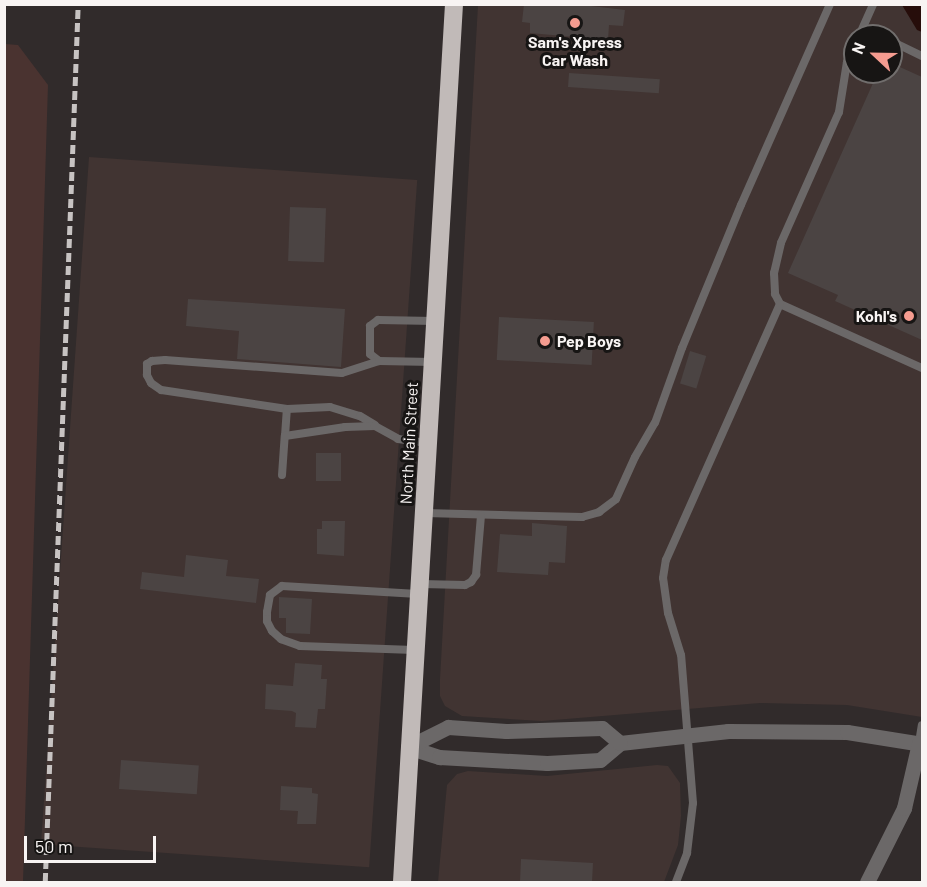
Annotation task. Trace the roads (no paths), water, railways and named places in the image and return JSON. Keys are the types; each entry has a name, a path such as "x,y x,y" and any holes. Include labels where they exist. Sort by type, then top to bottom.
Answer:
{"highway":[{"name":"North Main Street","path":"402,882 408,747 421,589 454,4"}],"street":[{"path":"408,747 448,727 506,731 602,728 620,743"},
{"path":"408,747 439,757 547,763 600,760 620,743 728,731 848,732 921,743 904,808 867,882"}],"lane":[{"path":"425,513 582,517 599,512 616,499 634,457 655,423 682,348 741,205 830,4"},
{"path":"864,24 873,4"},
{"path":"903,47 922,56"},
{"path":"843,84 839,112 781,243 774,273 775,294 780,304 922,368"},
{"path":"676,882 687,853 693,803 681,655 663,591 666,560 780,304"},
{"path":"379,361 370,354 370,326 378,320 435,321"},
{"path":"429,443 398,440 360,416 330,407 286,410 161,390 151,383 147,375 147,364 152,361 165,360 342,373 379,361 433,362"},
{"path":"282,475 286,410"},
{"path":"285,436 375,426"},
{"path":"416,651 300,646 281,639 272,631 267,621 270,595 282,586 421,589 465,585 471,582 476,575 481,515"},
{"path":"921,743 922,725"}],"railway":[{"path":"45,882 78,4"}],"place":[{"name":"Sam's Xpress Car Wash","path":"575,23"},
{"name":"Kohl's","path":"909,316"},
{"name":"Pep Boys","path":"545,341"}]}
